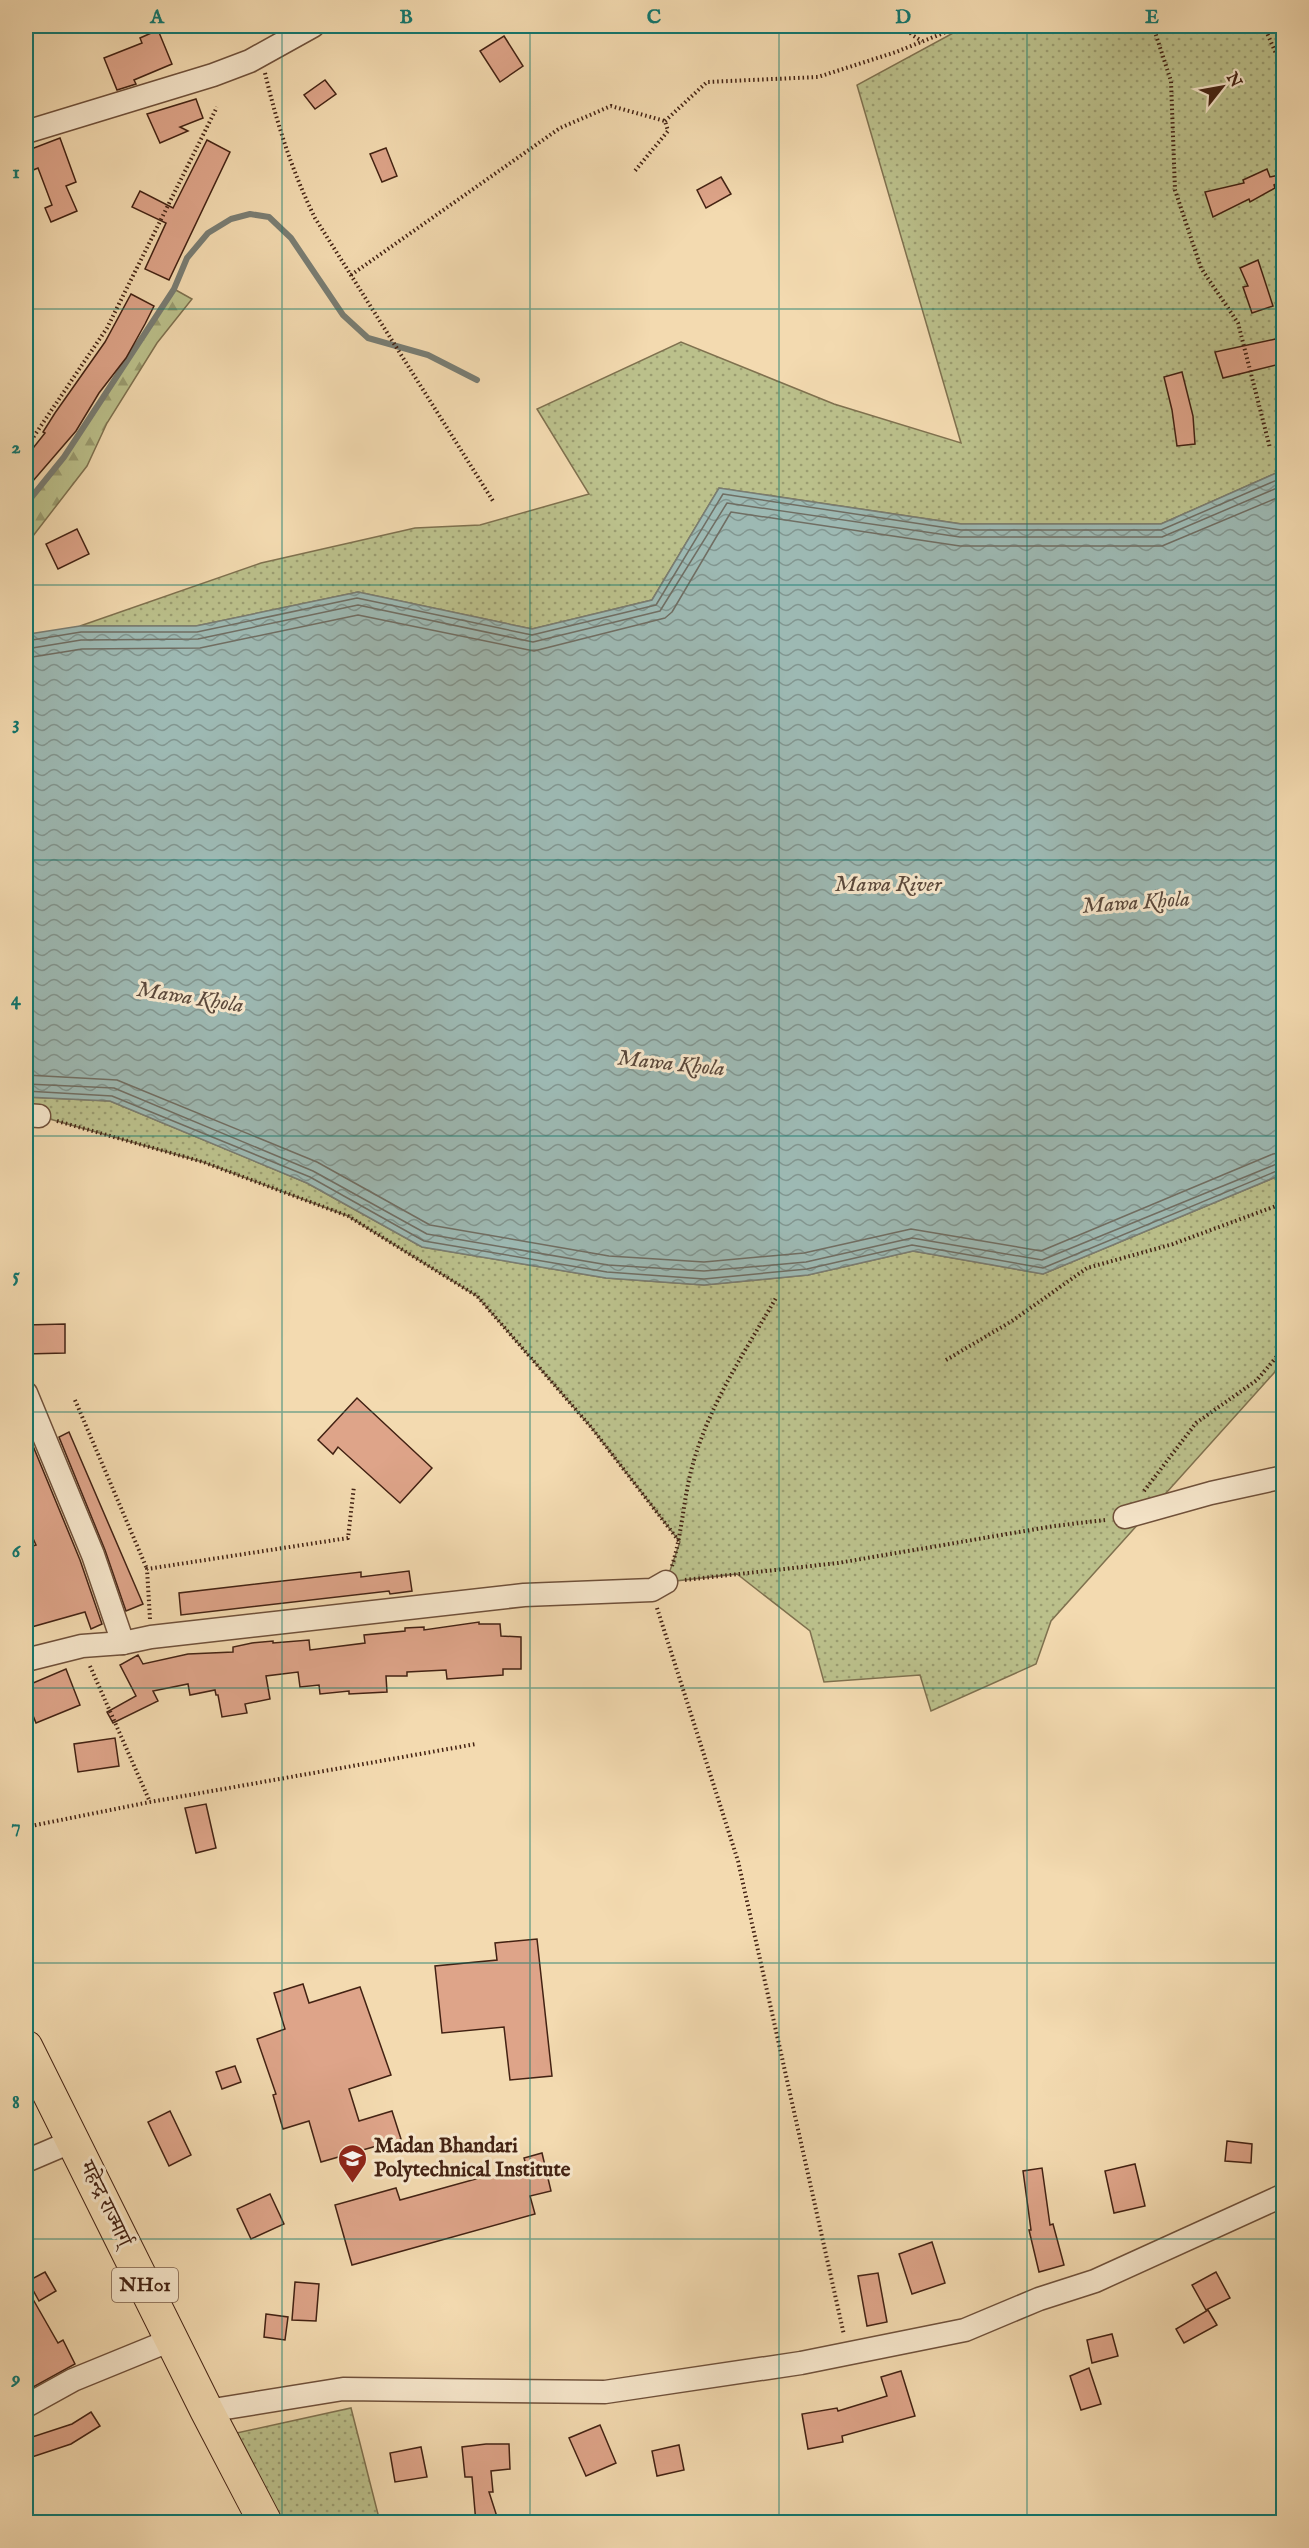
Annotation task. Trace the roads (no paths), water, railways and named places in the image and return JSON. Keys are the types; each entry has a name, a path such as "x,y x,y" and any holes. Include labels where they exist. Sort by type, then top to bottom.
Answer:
{"highway":[{"name":"महेन्द्र राज्मार्ग्","path":"26,2047 171,2340 266,2523"}],"street":[{"path":"26,132 213,75 261,55 313,26"},
{"path":"26,1393 93,1555 123,1643"},
{"path":"1125,1517 1211,1493 1284,1477"},
{"path":"26,1660 82,1646 123,1643 151,1637 524,1595 658,1586"},
{"path":"26,2161 73,2141"},
{"path":"207,2411 343,2389 604,2392 801,2363 965,2330 1039,2299 1095,2281 1284,2195"},
{"path":"26,2406 73,2380 171,2340"}],"water":[{"name":"Mawa River","path":"1283,470 1283,1174 1043,1274 913,1251 808,1275 704,1285 606,1278 422,1247 307,1183 110,1101 26,1097 26,636 29,634 80,626 196,626 358,592 532,629 652,600 719,488 961,524 1161,524"}],"waterway":[{"path":"26,504 64,457 174,289 187,258 208,233 231,219 250,214 269,217 291,238 343,315 368,338 428,355 477,380"}],"place":[{"name":"Madan Bhandari Polytechnical Institute","path":"353,2184"}],"water label":[{"name":"Mawa Khola","path":"1136,903"},
{"name":"Mawa Khola","path":"190,998"},
{"name":"Mawa Khola","path":"671,1064"}]}
